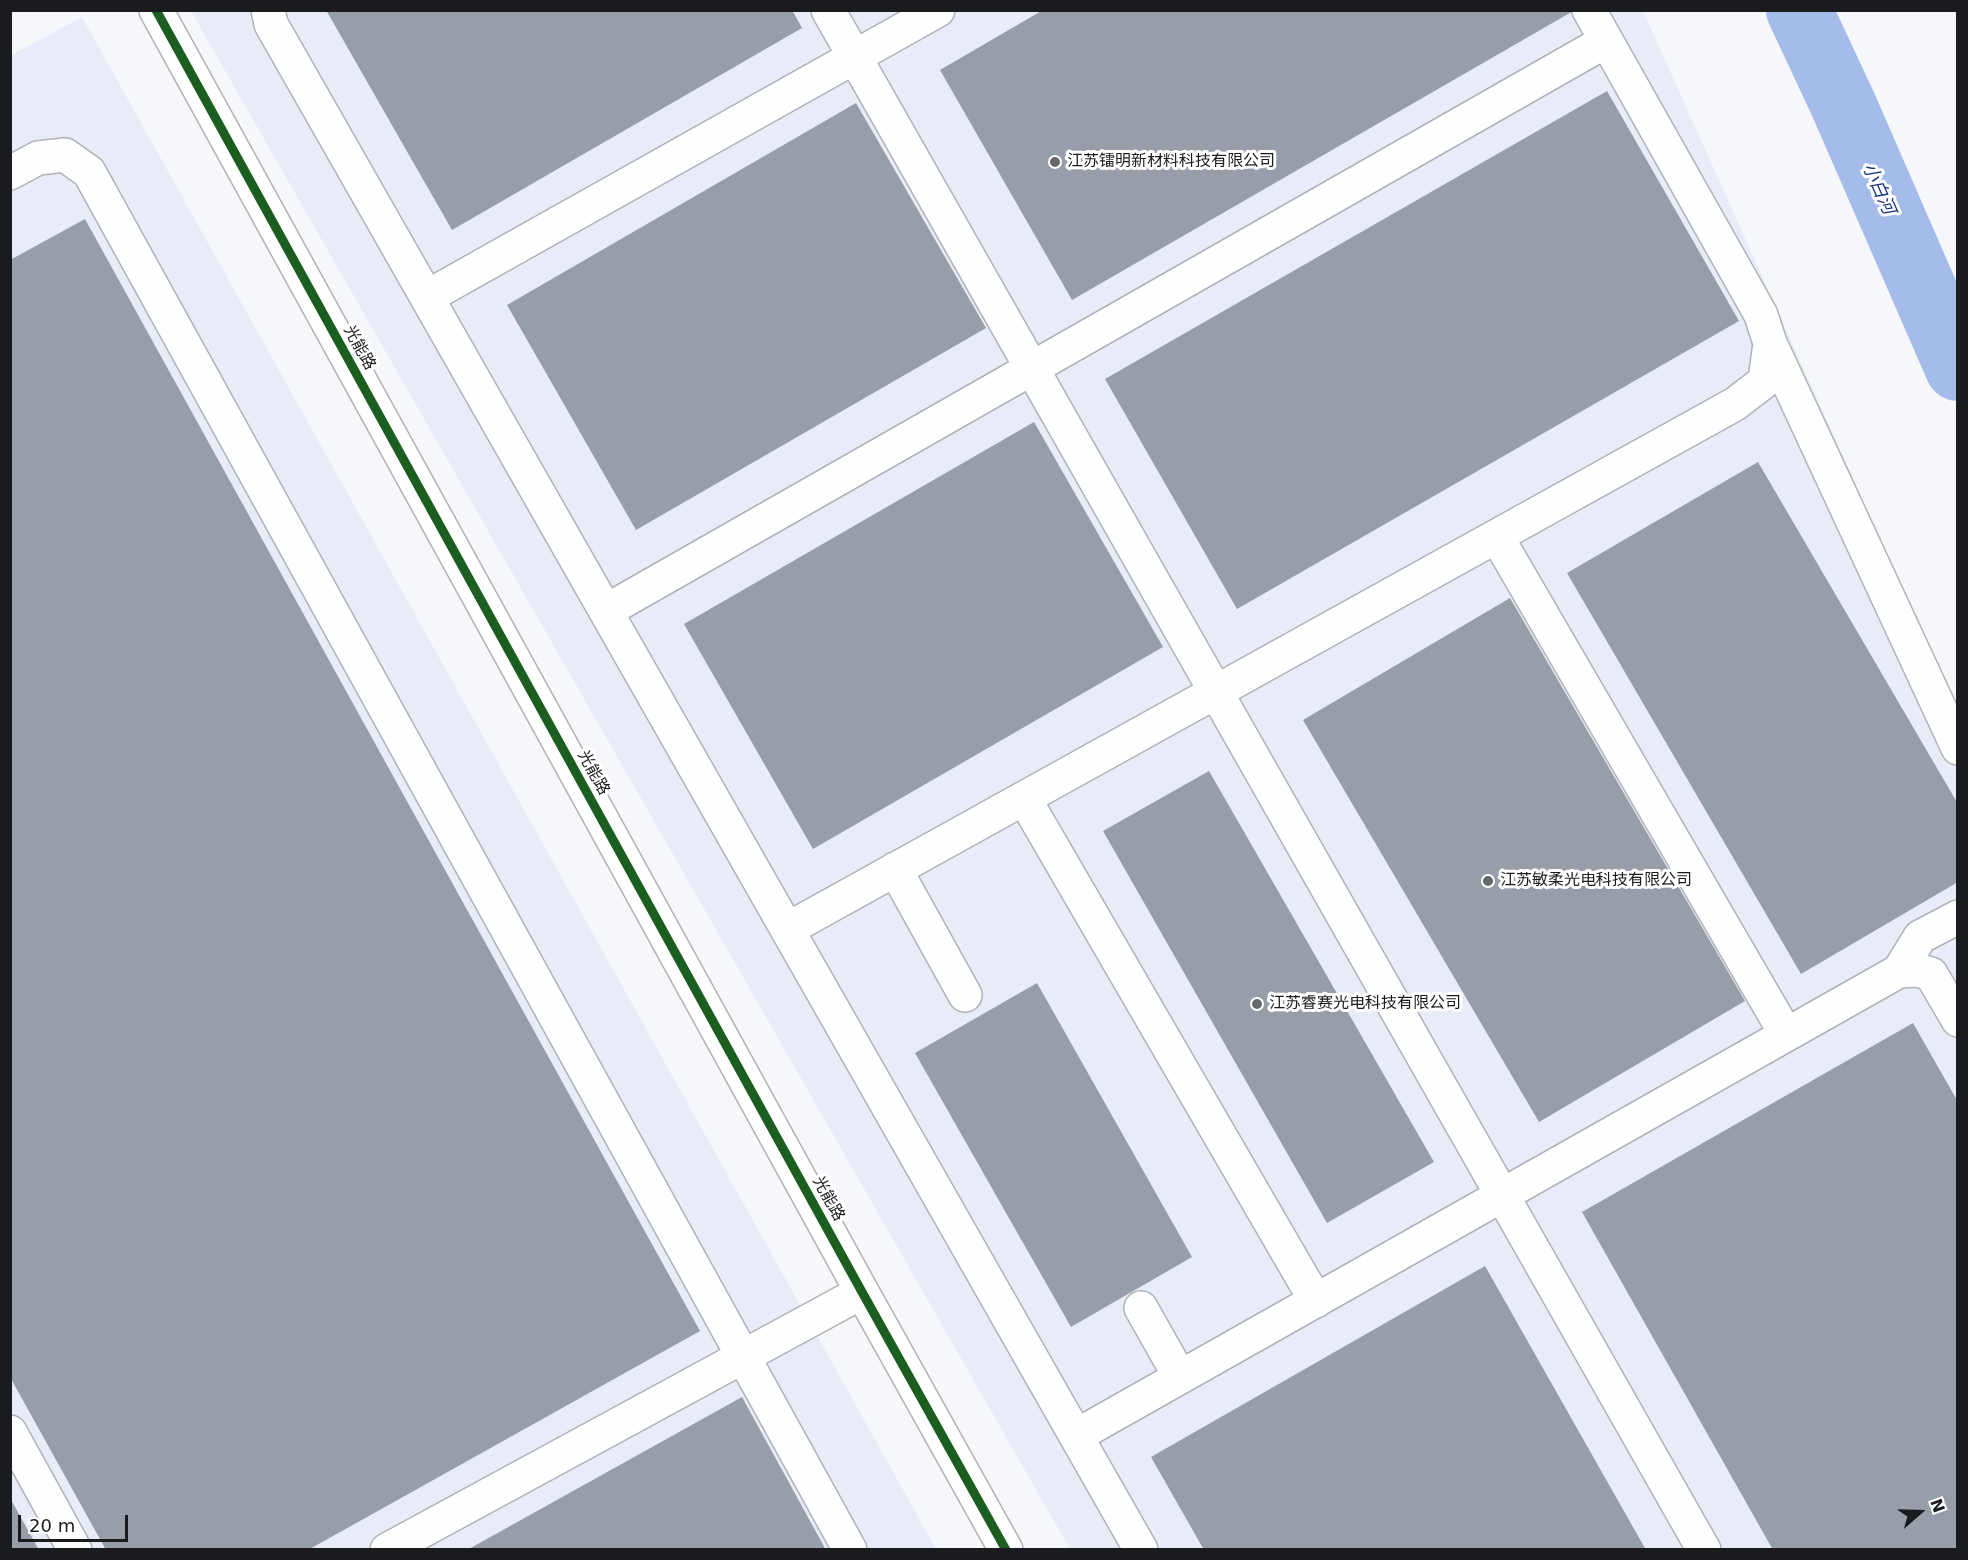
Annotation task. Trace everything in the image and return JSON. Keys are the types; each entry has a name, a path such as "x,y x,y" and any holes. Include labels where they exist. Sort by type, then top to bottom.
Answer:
{"street":[{"name":"光能路","path":"156,10 1006,1550"},
{"path":"268,10 271,24 1141,1550"},
{"path":"828,10 1704,1550"},
{"path":"427,297 938,10"},
{"path":"1589,10 1761,315 1770,343 1958,748"},
{"path":"606,611 1606,41"},
{"path":"10,173 38,158 65,155 89,172 850,1550"},
{"path":"788,929 1736,404 1765,381 1770,343"},
{"path":"1497,537 1786,1034"},
{"path":"1024,798 1316,1301"},
{"path":"895,869 965,995"},
{"path":"1899,971 1920,937 1958,917"},
{"path":"1076,1436 1899,971 1917,970 1931,974 1958,1020"},
{"path":"387,1550 862,1292"},
{"path":"1141,1308 1180,1377"},
{"path":"10,1432 75,1550"}],"shaded area":[{"path":"191,11 1643,11 1957,710 1957,1549 1070,1549"},
{"path":"82,17 936,1549 11,1550 10,56"}],"building":[{"path":"326,10 792,10 802,28 452,230"},
{"path":"1043,10 1575,10 1072,300 940,70"},
{"path":"1607,91 1739,321 1237,609 1105,379"},
{"path":"856,103 986,328 636,530 507,305"},
{"path":"85,219 700,1331 308,1550 106,1550 10,1377 10,260"},
{"path":"1034,422 1163,647 813,849 684,624"},
{"path":"1758,462 1958,804 1958,882 1801,974 1567,573"},
{"path":"1510,598 1745,1001 1539,1122 1303,720"},
{"path":"1209,771 1434,1162 1327,1223 1103,831"},
{"path":"1037,983 1192,1257 1071,1327 915,1053"},
{"path":"1913,1023 1958,1102 1958,1550 1773,1550 1582,1212"},
{"path":"1485,1266 1646,1550 1204,1550 1151,1457"},
{"path":"742,1397 826,1550 467,1550"},
{"path":"10,1498 39,1550 10,1550"}],"waterway":[{"name":"小白河","path":"1799,10 1843,104 1958,368"}],"cycle path":[{"path":"156,10 1006,1550"}],"place":[{"name":"江苏镭明新材料科技有限公司","path":"1055,162"},
{"name":"江苏敏柔光电科技有限公司","path":"1488,881"},
{"name":"江苏睿赛光电科技有限公司","path":"1257,1004"}]}
